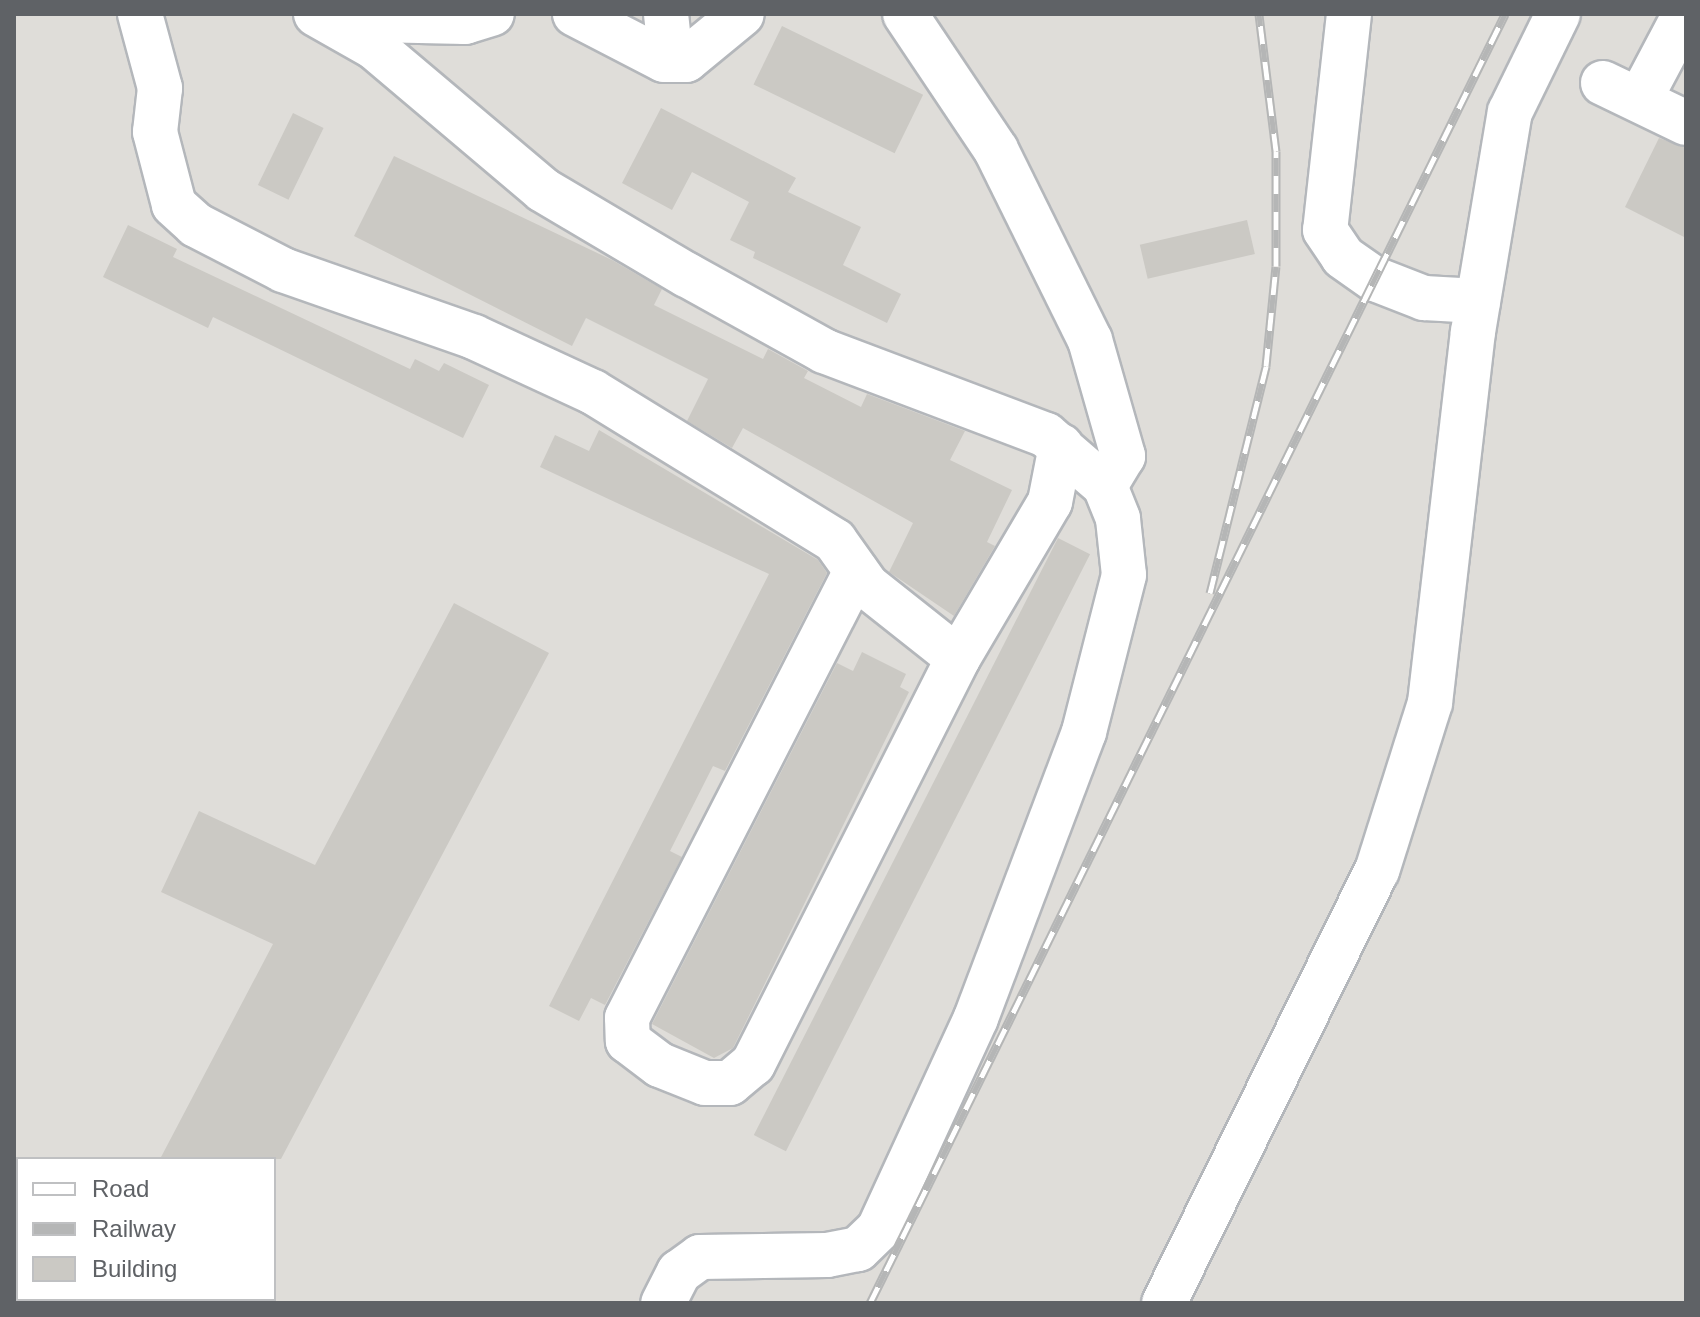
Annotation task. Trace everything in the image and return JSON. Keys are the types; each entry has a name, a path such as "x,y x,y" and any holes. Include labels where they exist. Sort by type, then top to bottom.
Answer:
{"lane":[{"path":"140,14 160,88 155,132 174,205 196,225 283,270 474,337 593,392 835,541 856,571 898,615 958,658"},
{"path":"321,17 465,22 492,14"},
{"path":"575,14 671,60 686,60 742,14"},
{"path":"666,14 671,60"},
{"path":"905,14 996,150 1090,340 1123,456 1105,486"},
{"path":"1349,14 1325,230 1343,257 1375,279 1424,298 1478,301"},
{"path":"1164,1303 1377,871 1412,763 1432,689 1478,301 1510,112 1558,14"},
{"path":"1685,14 1622,91 1686,123"},
{"path":"321,17 374,47 543,190 674,268 824,351 981,407 1061,446 1105,486 1118,519 1124,575 1084,732 976,1018 879,1229 858,1249 827,1255 700,1257 679,1272 663,1303"},
{"path":"856,571 637,993 628,1041 705,1083 730,1083 753,1064 958,658 1050,502 1061,446"}],"shaded area":[{"path":"14,14 1686,14 1686,1303 14,1303"}],"building":[{"path":"782,26 923,95 895,153 754,84"},
{"path":"661,108 796,178 788,192 861,227 843,265 901,294 887,323 753,258 755,252 730,240 749,202 692,172 672,210 622,183"},
{"path":"293,113 324,128 288,200 258,185"},
{"path":"1659,138 1686,148 1686,238 1625,207"},
{"path":"394,156 612,260 662,289 654,305 763,359 768,349 808,371 804,378 861,407 867,394 965,431 950,460 1012,490 987,542 995,546 954,616 889,572 913,523 743,428 732,448 687,421 708,379 586,318 572,346 354,236"},
{"path":"1247,220 1255,254 1148,279 1140,245"},
{"path":"128,225 177,249 173,257 410,369 415,359 439,371 444,363 489,385 463,438 213,317 208,328 103,277"},
{"path":"599,430 818,560 827,573 725,771 713,766 670,851 682,857 605,1005 591,998 579,1021 549,1006 769,574 540,467 555,435 589,451"},
{"path":"1058,538 1090,554 786,1151 754,1135"},
{"path":"454,603 549,653 281,1159 161,1157 273,944 161,892 199,811 315,865"},
{"path":"862,652 906,674 900,687 909,692 733,1048 714,1058 652,1024 837,663 853,671"}],"railway":[{"path":"1210,593 1266,366 1276,266 1276,151 1259,14"},
{"path":"870,1303 1505,14"}]}
